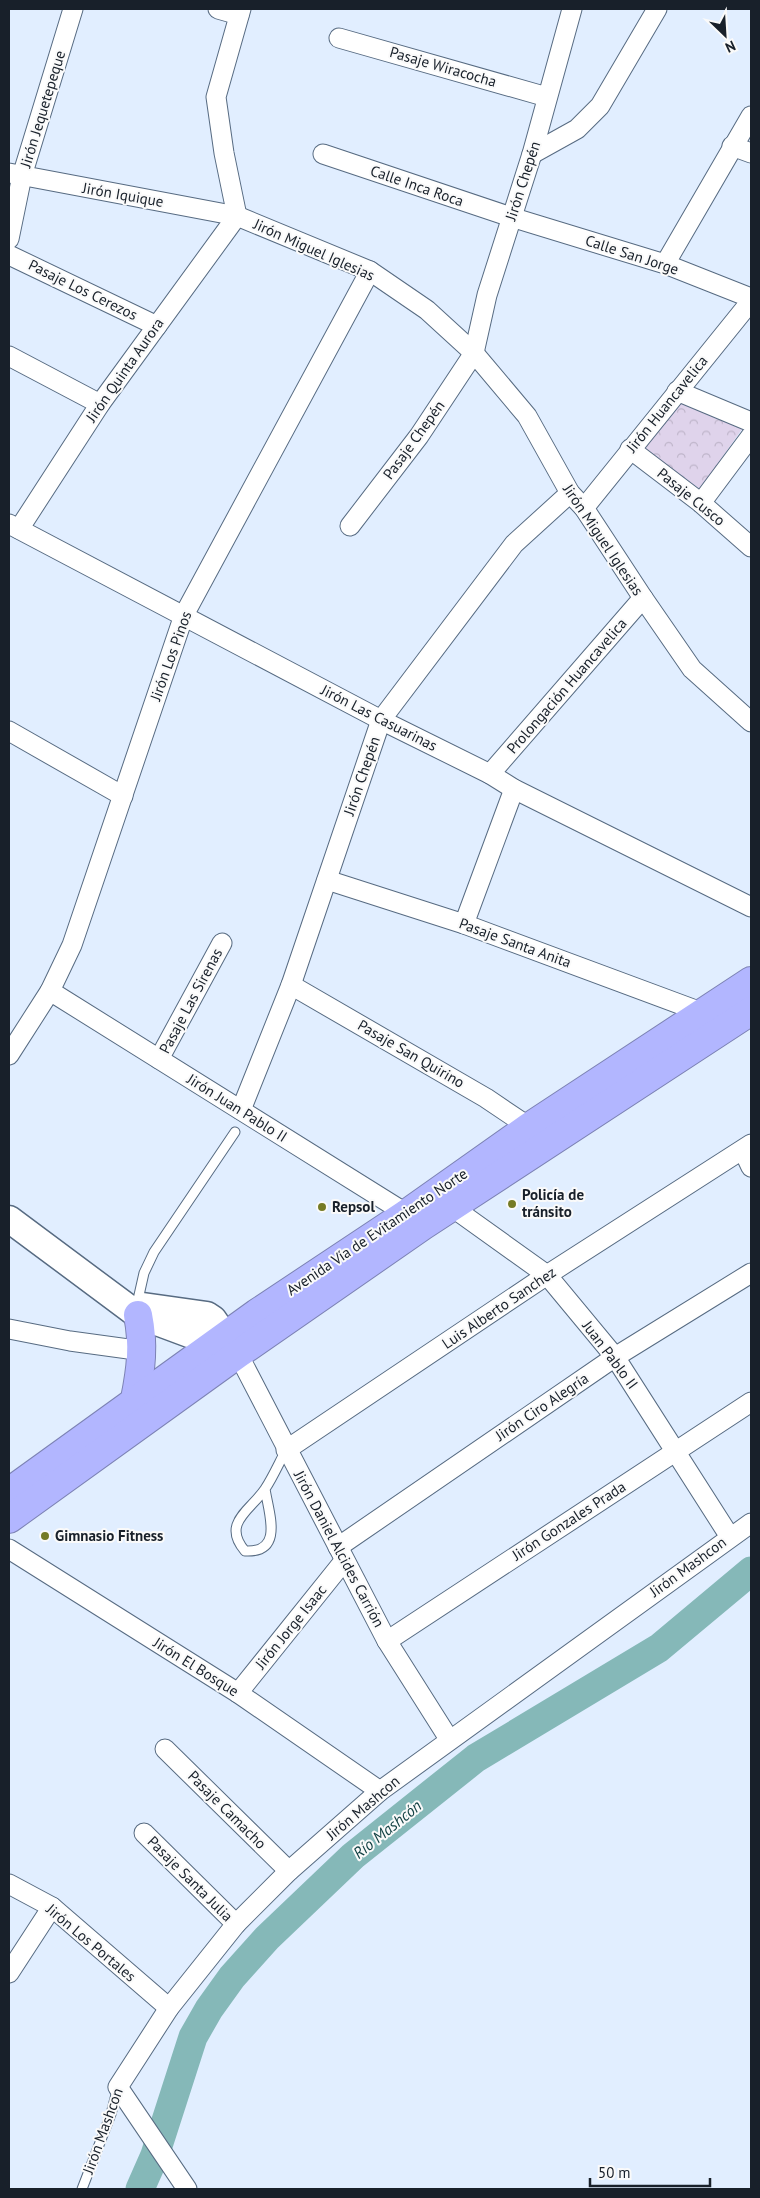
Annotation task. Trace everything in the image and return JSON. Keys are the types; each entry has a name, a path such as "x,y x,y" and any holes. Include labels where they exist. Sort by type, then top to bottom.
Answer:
{"highway":[{"name":"Avenida Vía de Evitamiento Norte","path":"9,1492 46,1478 232,1346 257,1313 415,1219 529,1127 751,981"},
{"name":"Avenida Vía de Evitamiento Norte","path":"415,1219 452,1208 745,1020"},
{"path":"132,1308 142,1351 135,1399"},
{"name":"Avenida Vía de Evitamiento Norte","path":"9,1519 46,1478 135,1399 232,1346"}],"street":[{"name":"Jirón Jequetepeque","path":"9,239 15,175 73,9"},
{"path":"218,9 240,12"},
{"name":"Jirón Chepén","path":"474,353 487,295 532,154 572,9"},
{"path":"532,154 577,129 600,106 657,9"},
{"name":"Jirón Miguel Iglesias","path":"240,12 216,97 224,153 237,216 370,271 427,310 474,353 527,416 570,493 584,508 692,668 751,722"},
{"name":"Pasaje Wiracocha","path":"339,38 547,97"},
{"path":"665,264 751,116"},
{"path":"732,146 751,153"},
{"name":"Calle Inca Roca","path":"323,154 511,217"},
{"name":"Jirón Iquique","path":"15,175 237,216"},
{"name":"Jirón Quinta Aurora","path":"14,526 237,216"},
{"name":"Calle San Jorge","path":"511,217 665,264 751,300"},
{"name":"Pasaje Los Cerezos","path":"9,255 157,326"},
{"name":"Jirón Los Pinos","path":"9,1055 50,991 72,946 184,615 370,271"},
{"name":"Jirón Huancavelica","path":"584,508 751,300"},
{"name":"Pasaje Chepén","path":"350,526 419,436 474,353"},
{"path":"9,356 100,404"},
{"path":"677,391 751,422"},
{"path":"701,503 751,436"},
{"name":"Pasaje Cusco","path":"630,449 701,503 751,547"},
{"name":"Jirón Chepén","path":"241,1110 290,985 381,720 514,544 570,493"},
{"name":"Jirón Las Casuarinas","path":"14,526 381,720 490,774 514,789 751,907"},
{"name":"Prolongación Huancavelica","path":"490,774 643,598"},
{"path":"9,731 123,796"},
{"path":"464,924 514,789"},
{"name":"Pasaje Santa Anita","path":"327,880 464,924 701,1013 745,1020"},
{"name":"Pasaje Las Sirenas","path":"159,1059 222,943"},
{"name":"Pasaje San Quirino","path":"290,985 486,1098 529,1127"},
{"name":"Jirón Juan Pablo II","path":"50,991 415,1219"},
{"path":"747,1147 751,1167"},
{"name":"Luis Alberto Sanchez","path":"286,1450 547,1276 747,1147"},
{"name":"Juan Pablo II","path":"452,1208 547,1276 615,1357 730,1537"},
{"path":"9,1219 132,1308 207,1315 213,1319 232,1346"},
{"name":"Jirón Ciro Alegría","path":"341,1554 615,1357 751,1273"},
{"path":"9,1329 70,1341 142,1351"},
{"name":"Jirón Daniel Alcides Carrión","path":"232,1346 387,1641 449,1739"},
{"name":"Jirón Gonzales Prada","path":"387,1641 751,1402"},
{"name":"Jirón Mashcon","path":"118,2087 170,2008 236,1924 289,1871 380,1791 449,1739 751,1523"},
{"name":"Jirón El Bosque","path":"9,1549 238,1693 380,1791"},
{"name":"Jirón Jorge Isaac","path":"238,1693 341,1554"},
{"name":"Pasaje Camacho","path":"165,1748 289,1871"},
{"name":"Pasaje Santa Julia","path":"144,1833 236,1924"},
{"name":"Jirón Los Portales","path":"9,1884 52,1907 170,2008"},
{"path":"9,1974 52,1907"},
{"path":"118,2087 132,2104 183,2184"}],"lane":[{"path":"132,1308 144,1273 154,1252 235,1132"},
{"name":"Luis Alberto Sanchez","path":"265,1489 271,1538 264,1547 257,1551 245,1551 235,1535 235,1528 246,1509 265,1489 286,1450"},
{"name":"Jirón Mashcon","path":"82,2189 111,2114 118,2087"}],"green space":[{"path":"680,401 742,429 700,489 644,449"}],"waterway":[{"name":"Río Mashcón","path":"140,2189 155,2155 193,2037 209,2009 232,1977 267,1938 353,1856 476,1758 659,1648 751,1571"}],"place":[{"name":"Policía de tránsito","path":"512,1204"},
{"name":"Repsol","path":"322,1207"},
{"name":"Gimnasio Fitness","path":"45,1536"}]}
